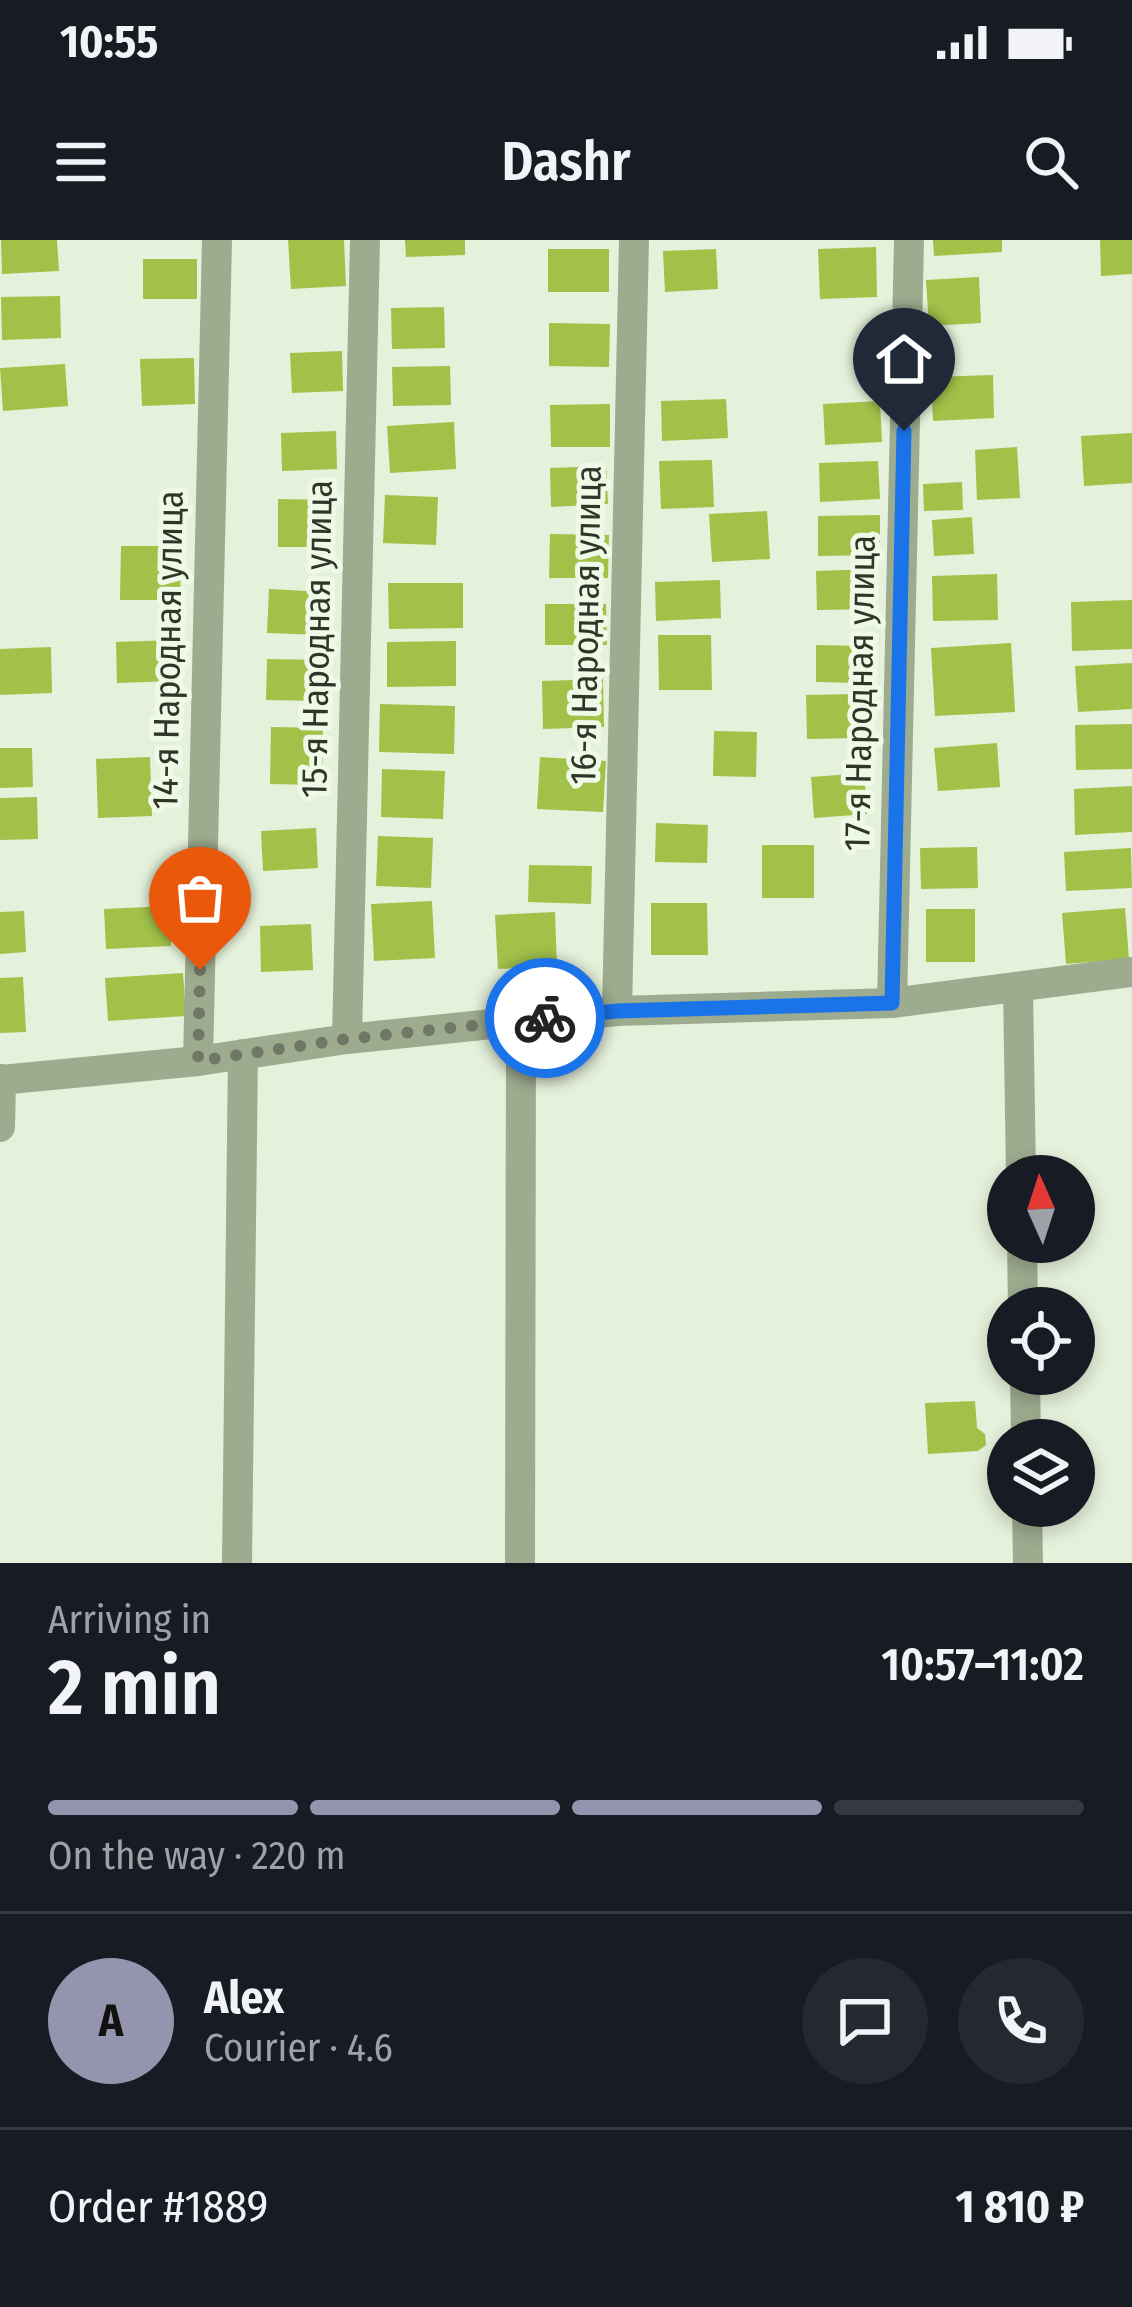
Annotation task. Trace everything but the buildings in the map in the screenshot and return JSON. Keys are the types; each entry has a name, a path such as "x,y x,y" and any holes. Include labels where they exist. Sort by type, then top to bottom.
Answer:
{"street":[{"name":"14-я Народная улица","path":"198,1061 217,240"},
{"name":"15-я Народная улица","path":"347,1039 365,240"},
{"name":"16-я Народная улица","path":"617,1011 634,240"},
{"name":"17-я Народная улица","path":"892,1003 909,240"},
{"path":"0,1127 0,1080 617,1011 892,1003 1132,972"},
{"path":"1018,987 1021,1155"},
{"path":"520,1563 521,1021"},
{"path":"237,1563 243,1054"},
{"path":"1027,1527 1028,1563"}],"way so far":[{"path":"200,970 198,1061 545,1018"}],"route":[{"path":"545,1018 617,1011 892,1003 904,431"}]}
